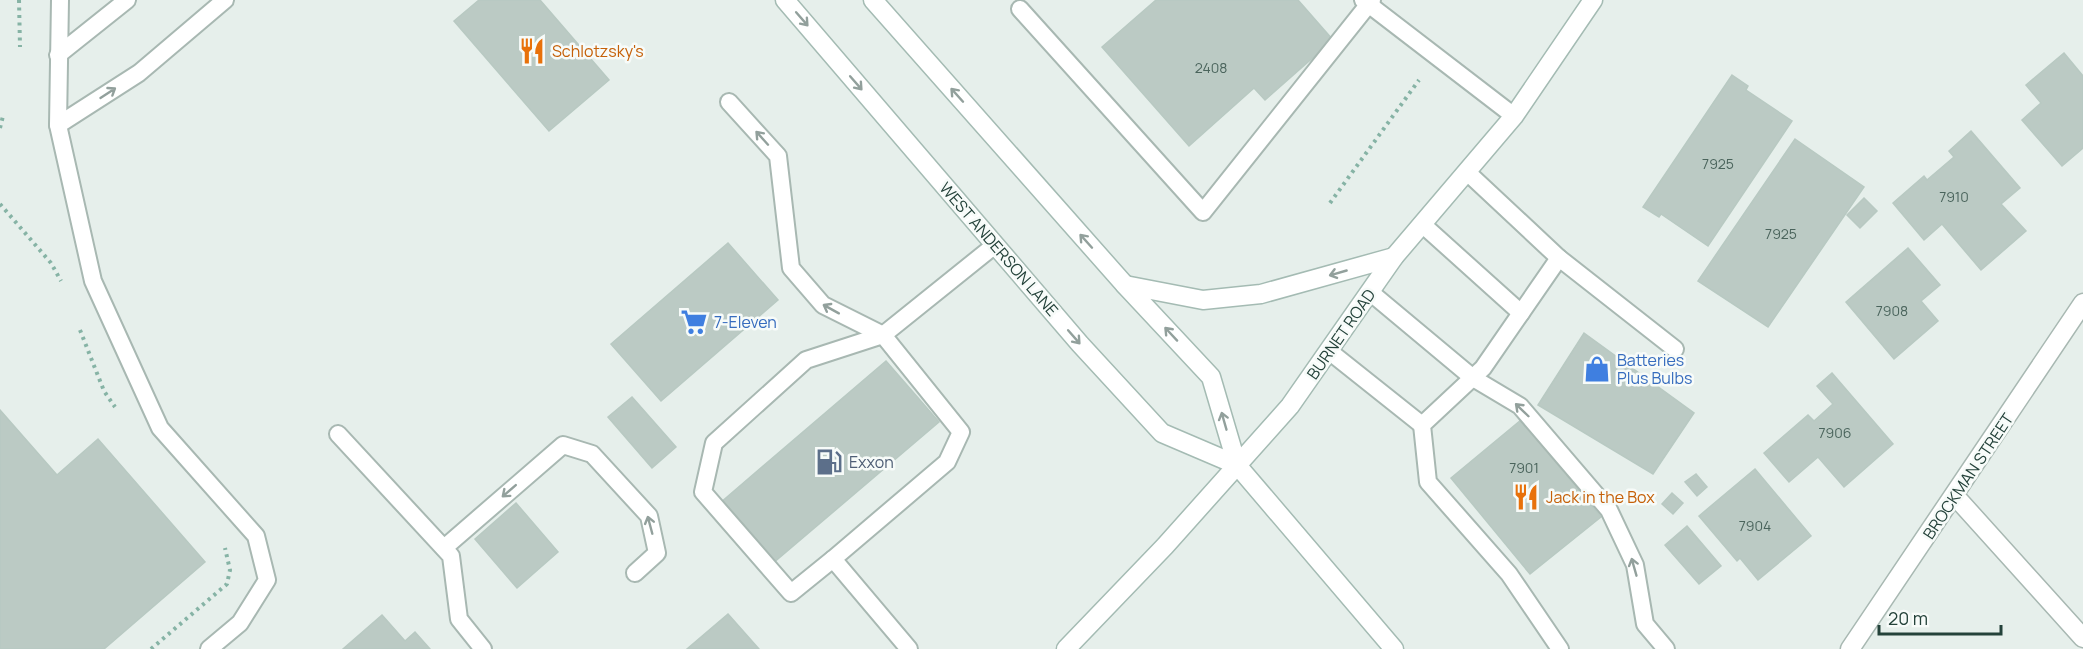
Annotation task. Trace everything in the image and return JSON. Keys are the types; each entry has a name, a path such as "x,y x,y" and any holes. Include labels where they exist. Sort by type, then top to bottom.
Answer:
{"main road":[{"name":"WEST ANDERSON LANE","path":"785,0 995,245 1162,433 1237,465"},
{"name":"WEST ANDERSON LANE","path":"873,0 1125,285 1211,377 1237,465 1394,649"},
{"name":"BURNET ROAD","path":"1066,649 1290,406 1394,257 1514,116 1593,0"},
{"path":"1125,285 1203,300 1261,294 1394,257"},
{"name":"BROCKMAN STREET","path":"1850,649 2083,303"},
{"path":"1955,496 2083,638"}],"lane":[{"path":"60,0 58,125 93,281 160,428 256,536 267,580 240,623 209,649"},
{"path":"58,55 127,0"},
{"path":"58,125 139,73 225,0"},
{"path":"1020,3 1203,212 1368,2 1514,116"},
{"path":"729,102 778,156 791,268 823,305 883,335 961,432 947,462 790,593 703,492 708,459 714,443 806,360 883,335 995,245"},
{"path":"1467,172 1559,258 1675,349"},
{"path":"1422,224 1521,313"},
{"path":"1422,425 1473,378 1559,258"},
{"path":"1370,292 1473,378 1520,406 1609,510 1635,565 1645,624 1666,649"},
{"path":"1329,351 1422,425 1428,482 1509,574 1560,649"},
{"path":"338,434 451,556 459,619 483,649"},
{"path":"444,548 563,445 592,454 648,516 657,553 635,573"},
{"path":"833,559 909,649"}],"path":[{"path":"19,0 20,47"},
{"path":"1330,203 1436,56"},
{"path":"0,128 3,116"}],"building":[{"name":"Schlotzsky's","path":"479,0 540,0 609,80 549,131 454,21"},
{"path":"1156,0 1298,0 1333,40 1265,100 1254,88 1189,146 1102,47"},
{"path":"2064,53 2083,76 2083,148 2062,166 2022,120 2041,103 2026,85"},
{"path":"1732,75 1748,86 1746,90 1792,121 1708,246 1661,214 1659,217 1643,207"},
{"path":"1971,131 2020,188 2001,204 2026,231 1981,270 1942,224 1924,240 1893,203 1924,176 1927,180 1954,157 1949,151"},
{"path":"1795,139 1864,187 1768,327 1698,281"},
{"path":"1864,198 1877,211 1860,228 1847,215"},
{"name":"7-Eleven","path":"728,243 778,300 661,401 611,344"},
{"path":"1908,248 1940,285 1921,301 1938,321 1894,359 1846,302"},
{"name":"Batteries Plus Bulbs","path":"1584,333 1694,413 1653,474 1538,405"},
{"name":"Exxon","path":"886,361 939,422 772,564 720,503"},
{"path":"1832,373 1893,444 1844,487 1818,457 1789,482 1764,453 1808,415 1814,421 1833,404 1817,386"},
{"path":"632,397 676,447 652,468 608,417"},
{"path":"0,410 57,475 98,439 205,562 104,649 0,649"},
{"name":"Jack in the Box","path":"1521,420 1601,517 1530,574 1451,478"},
{"path":"1755,469 1811,536 1758,580 1740,558 1737,561 1699,516"},
{"path":"1696,474 1707,487 1697,496 1685,482"},
{"path":"1672,493 1683,503 1673,514 1662,504"},
{"path":"516,503 558,552 517,588 475,539"},
{"path":"1687,526 1721,566 1699,584 1665,545"},
{"path":"728,614 759,649 687,649"},
{"path":"382,615 405,641 415,632 430,649 343,649"}],"place":[{"name":"Schlotzsky's","path":"532,51"},
{"name":"7-Eleven","path":"694,322"},
{"name":"Batteries Plus Bulbs","path":"1597,369"},
{"name":"Exxon","path":"829,462"},
{"name":"Jack in the Box","path":"1526,497"}]}
